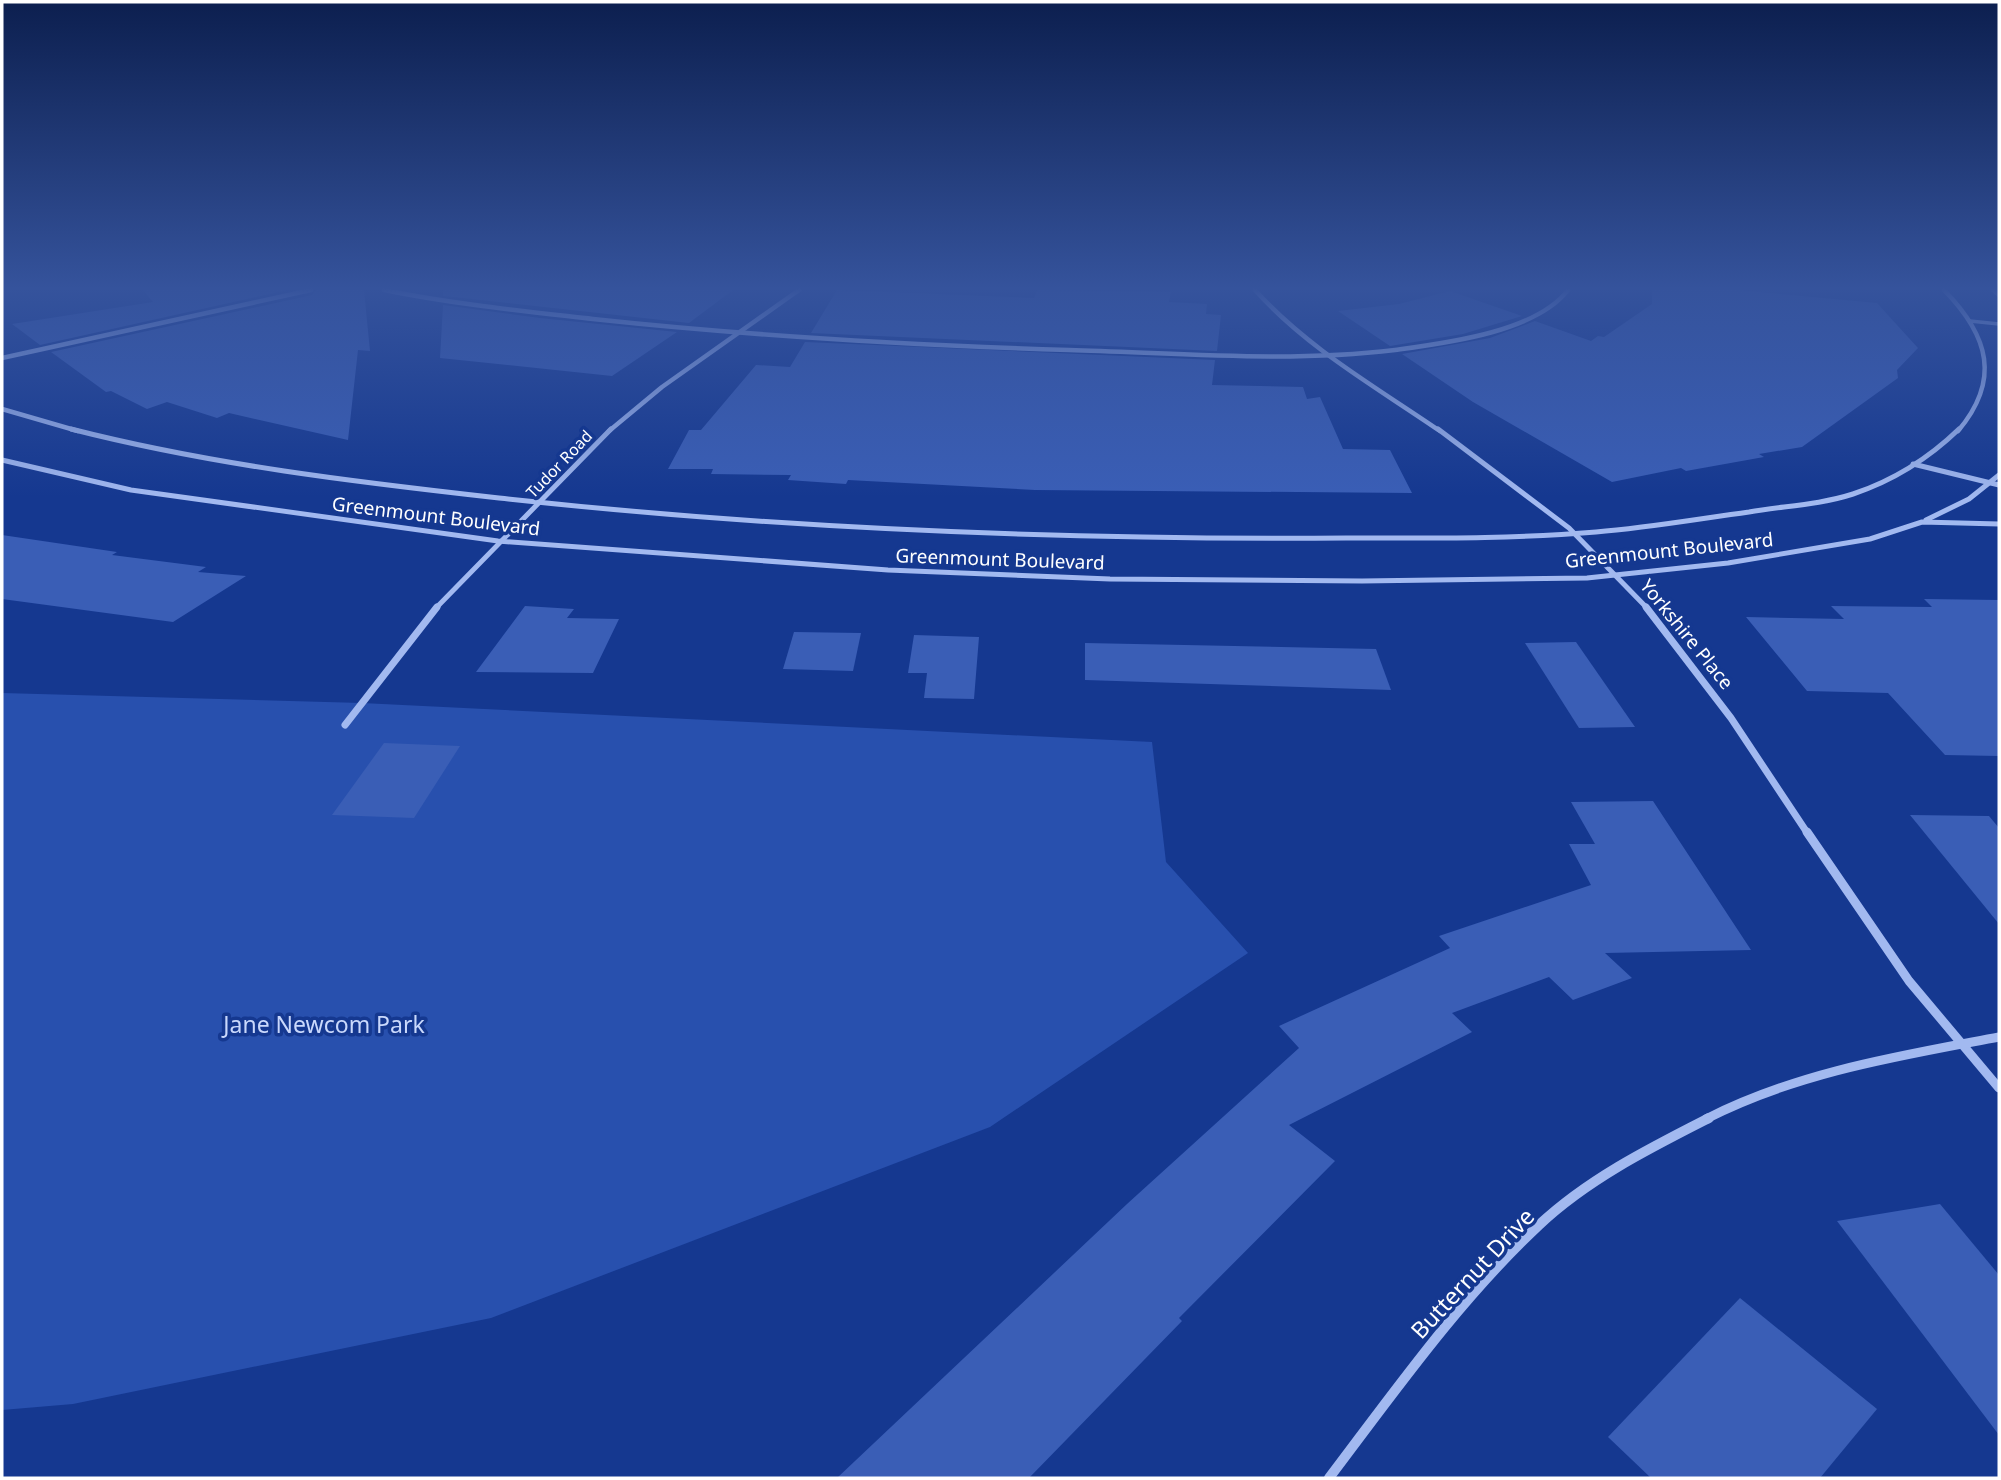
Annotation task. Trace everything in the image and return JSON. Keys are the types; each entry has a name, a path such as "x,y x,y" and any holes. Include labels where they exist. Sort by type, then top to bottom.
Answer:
{"street":[{"name":"Tudor Road","path":"345,726 443,599 498,541 597,441 700,359"},
{"name":"Yorkshire Place","path":"1334,359 1475,454 1619,575 1734,718 1896,964 1999,1088"},
{"name":"Greenmount Boulevard","path":"2,409 61,429 193,458 538,503 860,527 1108,537 1343,538 1573,534 1673,524 1853,494 1898,475 1948,439 1971,416 1981,401 1988,379 1988,359"},
{"name":"Greenmount Boulevard","path":"2,460 131,490 498,541 888,570 1110,579 1362,581 1619,575 1728,563 1870,539 1922,522 1999,523"},
{"path":"1913,464 1999,485"},
{"path":"1922,522 1969,499 1999,475"},
{"name":"Butternut Drive","path":"1329,1478 1458,1311 1540,1224 1626,1160 1726,1109 1846,1066 1999,1037"}],"green space":[{"name":"Jane Newcom Park","path":"2,693 362,703 1152,742 1166,862 1248,953 990,1127 491,1318 73,1404 2,1410"}],"building":[{"path":"61,359 357,359 348,440 229,413 217,418 167,402 147,409 111,391 106,392"},
{"path":"450,359 637,359 612,376"},
{"path":"795,359 1215,360 1212,385 1303,387 1307,399 1320,397 1343,449 1390,450 1412,493 1035,490 848,480 846,484 788,480 791,475 711,474 713,469 668,469 689,430 701,430 756,365 790,367"},
{"path":"1409,359 1907,359 1897,370 1898,378 1802,447 1759,454 1764,457 1686,471 1681,468 1612,482 1473,402"},
{"path":"2,535 117,552 112,555 206,567 198,572 246,576 173,622 2,599"},
{"path":"1924,599 1999,600 1999,756 1945,755 1888,693 1807,691 1746,617 1844,619 1831,606 1932,607"},
{"path":"525,606 574,609 567,618 619,619 593,673 476,672"},
{"path":"794,632 861,633 853,671 783,669"},
{"path":"914,635 979,637 974,699 924,698 927,673 908,673"},
{"path":"1576,642 1635,727 1579,728 1525,643"},
{"path":"1085,643 1376,649 1391,690 1085,680"},
{"path":"384,743 460,746 414,818 332,815"},
{"path":"1653,801 1751,950 1605,953 1632,978 1573,1000 1549,977 1452,1013 1472,1032 1289,1125 1335,1161 1179,1318 1182,1321 1029,1478 837,1478 1127,1204 1299,1048 1279,1026 1450,948 1439,936 1591,885 1569,844 1595,844 1571,802"},
{"path":"1910,815 1989,816 1999,828 1999,924"},
{"path":"1940,1204 1999,1275 1999,1435 1837,1221"},
{"path":"1740,1298 1877,1409 1820,1478 1651,1478 1608,1437"}]}
